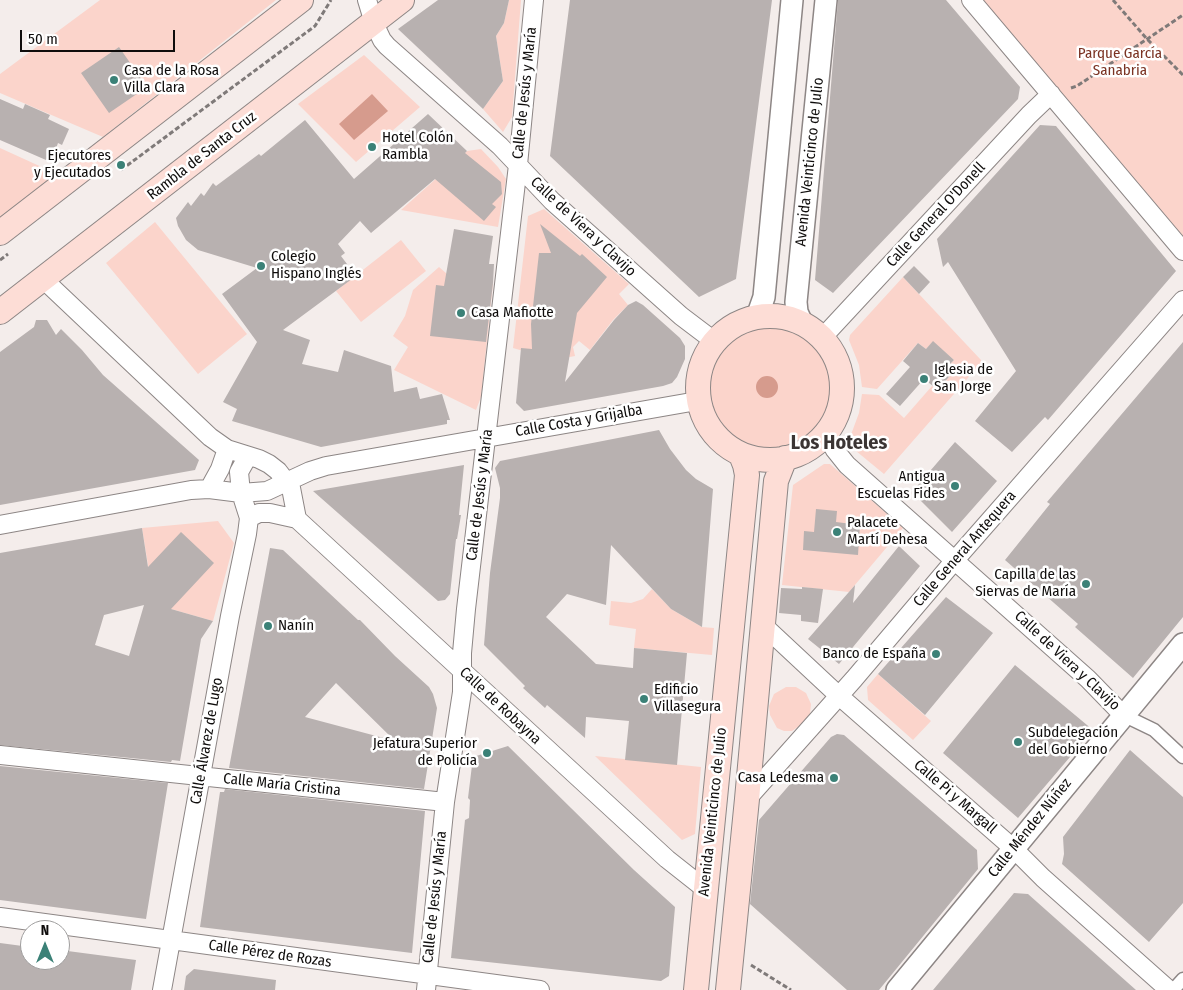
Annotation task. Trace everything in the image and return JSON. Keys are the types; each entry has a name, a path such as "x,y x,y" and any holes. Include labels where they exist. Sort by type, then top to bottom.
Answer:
{"main road":[{"path":"8,241 301,0"},
{"name":"Rambla de Santa Cruz","path":"0,312 402,0"},
{"path":"757,317 780,317 802,323 822,338 831,349 838,365 842,383 841,402 834,422 815,445 803,453 785,458 764,460 741,455 722,443 706,424 697,401 701,364 714,341 732,326 757,317"},
{"name":"Avenida Veinticinco de Julio","path":"696,990 747,475 741,455"},
{"path":"728,990 764,625 776,481 785,458"}],"street":[{"name":"Calle de Viera y Clavijo","path":"367,0 374,23 387,46 500,146 552,202 681,316 714,341"},
{"name":"Calle de Jesús y María","path":"427,982 445,802 460,710 466,609 518,165 534,0"},
{"path":"757,317 764,297 792,0"},
{"name":"Avenida Veinticinco de Julio","path":"802,323 797,312 796,302 826,0"},
{"path":"971,0 1183,251"},
{"name":"Calle General O'Donell","path":"822,338 1029,114 1051,94"},
{"path":"43,280 210,437 227,449 270,464 291,488 297,519 270,513 248,518"},
{"name":"Calle General Antequera","path":"747,799 861,671 955,560 1183,300"},
{"name":"Calle Costa y Grijalba","path":"241,492 267,491 310,470 326,466 697,401"},
{"name":"Calle de Viera y Clavijo","path":"826,434 835,450 847,465 1088,679 1123,715 1154,730 1183,757"},
{"path":"209,489 220,469 227,449"},
{"name":"Calle Álvarez de Lugo","path":"162,990 248,518 241,492 239,472 248,456"},
{"path":"0,525 191,490 209,489 241,492"},
{"name":"Calle de Robayna","path":"297,519 667,859 705,889"},
{"name":"Calle Pi y Margall","path":"764,625 838,695 1014,848 1043,878 1169,990"},
{"name":"Calle Méndez Núñez","path":"897,990 1183,644"},
{"name":"Calle María Cristina","path":"0,755 445,802"},
{"name":"Calle Pérez de Rozas","path":"0,917 171,940 427,982 540,990"},
{"path":"1173,990 1183,979"}],"path":[{"path":"118,172 315,26 331,0"},
{"path":"1113,0 1147,39 1183,75"},
{"path":"1051,94 1077,86 1183,15"},
{"path":"0,260 8,241"},
{"path":"732,954 791,990"}],"green space":[{"path":"100,0 276,0 103,137 0,93 0,74"},
{"path":"509,0 521,0 512,117 503,132 483,109 503,81 496,36 504,23"},
{"name":"Parque García Sanabria","path":"983,0 1183,0 1183,236"},
{"path":"364,55 420,107 356,162 298,104"},
{"path":"0,148 57,174 0,219"},
{"path":"481,149 498,167 506,179 498,227 401,210 467,151"},
{"path":"544,209 629,284 619,294 628,305 613,320 590,350 579,341 573,347 575,356 554,360 513,348 528,216"},
{"path":"155,222 247,334 198,374 106,263"},
{"path":"401,240 426,271 361,322 336,291"},
{"path":"439,267 454,280 493,284 481,397 476,410 394,370 408,347 393,336 405,316 413,290"},
{"path":"903,277 981,360 981,363 884,474 850,446 849,440 859,413 862,394 879,395 904,418 932,386 938,390 953,372 947,367 954,360 933,342 926,349 918,343 877,389 862,387 859,365 849,340 850,335"},
{"path":"770,324 794,329 806,335 815,343 823,352 829,364 834,388 829,412 823,424 815,433 806,441 794,447 770,452 746,447 734,441 725,433 717,424 711,412 706,388 711,364 717,352 725,343 734,335 746,329"},
{"path":"824,464 830,464 903,528 849,592 782,585 793,485"},
{"path":"218,521 234,543 213,621 164,607 153,596 142,528"},
{"path":"652,589 671,609 702,627 714,628 712,655 634,648 636,629 609,625 611,601 631,603 643,599"},
{"path":"878,674 931,721 913,740 868,700 867,687"},
{"path":"786,687 796,687 806,693 811,704 810,714 802,724 792,731 784,731 777,728 770,715 769,706 774,694"},
{"path":"595,756 701,767 695,834 682,840"}],"shaded area":[{"path":"372,94 388,111 354,140 339,124"},
{"path":"763,376 771,376 778,383 778,391 771,398 763,398 756,391 756,383"}],"building":[{"path":"438,0 509,0 504,23 496,36 503,81 483,109 398,29"},
{"path":"570,0 772,0 736,279 699,297 550,156"},
{"path":"838,0 946,0 1020,87 1018,99 833,293 815,280"},
{"name":"Casa de la Rosa Villa Clara","path":"119,47 147,87 109,113 81,73"},
{"path":"0,99 23,109 25,104 50,115 48,119 69,129 62,145 58,143 54,154 50,152 46,160 0,140"},
{"path":"428,114 467,151 465,153 501,182 502,194 492,204 496,207 484,221 435,179 371,233 360,221 338,244 345,253 341,256 356,276 283,330 310,340 302,364 338,372 344,350 391,366 394,392 417,387 420,399 442,394 450,420 447,420 447,424 321,447 232,421 237,409 223,402 257,342 222,294 257,268 198,250 186,240 176,218 188,202 191,206 201,193 204,196 213,183 216,186 259,154 261,156 305,120 354,179"},
{"path":"1040,125 1056,126 1176,271 1048,420 1045,417 1012,452 975,421 1016,371 948,262 943,267 937,239"},
{"path":"540,224 580,256 582,254 607,277 577,313 565,382 614,320 628,305 636,301 680,338 685,346 685,359 677,377 672,383 524,411 516,403 521,348 532,349 531,324 539,253 551,253"},
{"path":"454,229 493,236 489,264 494,264 493,283 486,342 430,336 436,285 444,286"},
{"path":"914,266 930,282 919,294 903,277"},
{"path":"36,320 47,320 56,335 61,329 103,375 199,460 195,470 0,505 0,352 34,327"},
{"name":"Iglesia de San Jorge","path":"933,341 954,360 947,367 953,372 938,390 924,379 900,406 886,394 910,367 903,361 918,343 926,349"},
{"path":"1183,342 1183,617 1133,678 1075,627 1078,624 1005,560 1050,504 1047,502"},
{"path":"659,430 670,449 686,470 696,479 713,489 702,627 671,609 611,545 606,605 567,594 546,617 596,664 633,668 634,648 687,653 677,765 625,760 629,721 586,717 585,738 547,705 545,708 523,688 525,686 484,645 490,573 500,498 500,488 495,468 500,461"},
{"name":"Antigua Escuelas Fides","path":"955,442 997,481 952,532 912,492"},
{"path":"464,465 459,515 461,515 456,539 450,594 445,600 438,601 313,491"},
{"name":"Palacete Martí Dehesa","path":"816,509 837,511 836,522 860,525 858,555 803,550 804,531 814,532"},
{"path":"142,528 148,567 181,532 214,563 171,609 213,621 201,639 180,761 172,760 171,762 0,745 0,553","holes":["144,605 129,656 95,645 104,615"]},
{"path":"899,546 920,566 839,664 808,639 855,585 853,603"},
{"path":"270,548 283,550 360,620 429,687 437,708 424,789 229,768","holes":["336,683 395,741 305,717"]},
{"path":"802,587 823,589 818,623 801,621 801,615 779,613 781,588 802,589"},
{"name":"Banco de España","path":"946,597 993,633 925,715 878,674"},
{"name":"Subdelegación del Gobierno","path":"1015,665 1093,730 1018,818 943,753"},
{"path":"837,734 844,735 977,850 978,869 879,990 847,990 750,904 759,820 831,737"},
{"path":"508,746 634,870 675,907 669,976 661,981 451,958 465,820 469,818 470,800 468,798 473,757"},
{"path":"1130,750 1183,797 1183,903 1149,942 1062,864 1064,854 1063,837"},
{"path":"0,766 168,783 146,919 0,900"},
{"path":"225,789 425,811 412,953 200,927 220,792 224,792"},
{"path":"1014,893 1028,894 1136,990 933,990"},
{"path":"0,943 20,946 20,970 70,970 70,951 136,960 131,990 0,990"},
{"path":"194,969 276,980 275,990 184,990 186,976"}],"place":[{"name":"Casa de la Rosa Villa Clara","path":"114,80"},
{"name":"Hotel Colón Rambla","path":"372,147"},
{"name":"Ejecutores y Ejecutados","path":"121,165"},
{"name":"Colegio Hispano Inglés","path":"261,266"},
{"name":"Casa Mafiotte","path":"461,313"},
{"name":"Iglesia de San Jorge","path":"924,379"},
{"name":"Antigua Escuelas Fides","path":"955,486"},
{"name":"Palacete Martí Dehesa","path":"837,532"},
{"name":"Capilla de las Siervas de María","path":"1086,584"},
{"name":"Nanín","path":"268,626"},
{"name":"Banco de España","path":"936,654"},
{"name":"Edificio Villasegura","path":"644,699"},
{"name":"Subdelegación del Gobierno","path":"1018,742"},
{"name":"Jefatura Superior de Policía","path":"487,753"},
{"name":"Casa Ledesma","path":"834,778"}],"district":[{"name":"Los Hoteles","path":"839,443"}]}
